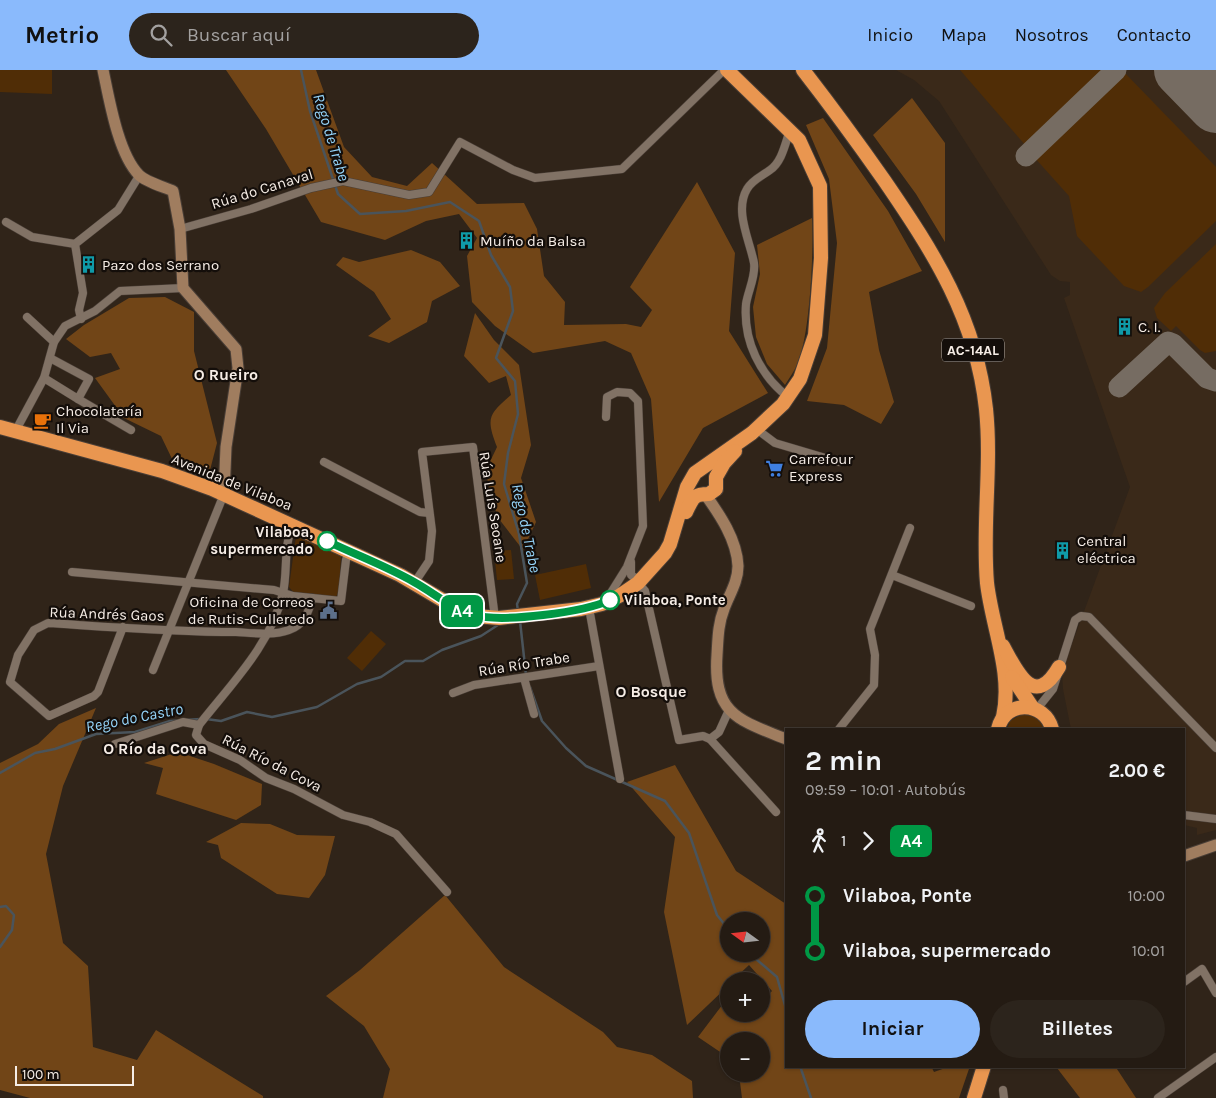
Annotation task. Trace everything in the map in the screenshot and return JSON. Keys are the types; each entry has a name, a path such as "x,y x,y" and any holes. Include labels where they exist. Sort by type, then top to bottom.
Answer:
{"highway":[{"path":"642,579 658,562 670,544 694,496 706,493 717,486 716,477 724,463 759,431 786,400 800,379 815,335 821,258 820,186 799,140 726,70"},
{"name":"AC-14AL","path":"803,70 925,240 945,273 967,326 986,407 989,442 988,583 1005,679 1006,704 1001,723"},
{"path":"670,544 670,528 681,487 688,473 704,456 786,400"},
{"path":"674,513 679,506 689,478 752,433 786,400"},
{"name":"Avenida de Vilaboa","path":"0,426 162,471 224,494 415,582 461,611 476,616 497,618 595,606 642,579"},
{"path":"706,493 696,483 698,467 706,458 736,434"},
{"path":"670,544 687,487 696,474 710,472 716,477"},
{"name":"AC-14AL","path":"998,638 1025,683 1032,686 1046,684 1051,680 1059,667"},
{"name":"AC-14AL","path":"998,638 1014,682 1035,708 1049,720 1052,728"},
{"name":"AC-14AL","path":"1001,723 1016,708 1035,708"},
{"path":"974,1098 983,1068"}],"street":[{"path":"103,70 116,128 128,158 139,176 174,191 180,229 183,288 236,349 238,368 226,447 224,494 153,670"},
{"name":"Rúa do Canaval","path":"180,229 251,209 311,188 343,181 409,195 429,192 460,142 513,170 536,178 622,169 726,70"},
{"path":"786,400 763,373 748,338 746,305 755,266 746,235 742,206 747,190 758,178 772,170 780,158 790,130"},
{"path":"6,222 32,237 75,244 118,210 139,176"},
{"path":"75,244 83,293 79,310 81,319"},
{"path":"16,430 44,378 54,342 65,326 81,319 120,290 183,288"},
{"path":"26,318 54,342"},
{"path":"50,358 89,379 78,398"},
{"path":"44,378 132,430"},
{"path":"606,417 607,397 617,392 630,393 638,401 643,526 634,550 612,594 595,606 599,666 620,779"},
{"path":"759,431 776,442 839,462"},
{"name":"Rúa Luís Seoane","path":"429,514 422,452 472,447 497,618"},
{"path":"324,462 420,512 429,514 432,531 429,561 415,582"},
{"path":"706,493 717,511 737,554 738,568 736,580 724,609 718,633 716,665 718,687 722,701 729,710 752,726 785,739"},
{"path":"115,744 183,722 199,725 268,633 283,593 288,535 293,525"},
{"path":"840,728 874,685 875,655 870,629 910,528"},
{"path":"634,550 631,575 642,579 678,740 703,736 710,739 776,812"},
{"path":"72,572 187,582 341,601 346,560 350,552"},
{"path":"892,576 971,606"},
{"name":"Rúa Andrés Gaos","path":"123,627 98,692 94,696 49,716 10,682 18,655 34,630 48,623 123,627 168,630 268,633 290,630 300,624 309,614 312,598"},
{"path":"1035,708 1053,689 1075,620 1081,616 1089,617 1216,748"},
{"name":"Rúa Río Trabe","path":"453,692 474,685 599,666"},
{"path":"524,678 534,714"},
{"path":"710,739 719,732 729,710"},
{"name":"Rúa Río da Cova","path":"199,725 196,735 204,744 240,760 266,778 294,789 343,815 370,822 396,834 447,892"},
{"path":"1185,815 1216,819"},
{"path":"1185,856 1216,845"},
{"path":"1185,981 1202,969 1216,993"},
{"path":"1158,1098 1216,1057"}],"shaded area":[{"path":"0,70 52,70 52,94 0,92"},
{"path":"226,70 316,70 344,147 372,177 407,186 432,163 477,204 524,203 537,229 544,276 565,302 564,325 626,324 641,327 652,310 630,287 697,182 735,253 729,331 768,393 703,428 659,502 651,399 631,353 605,341 533,353 495,326 472,302 467,256 477,238 459,214 426,221 385,240 321,222 266,129"},
{"path":"896,70 1216,70 1216,830 1197,835 1197,828 1185,825 1185,728 1071,728 1063,689 1062,671 1130,487 1064,298 1070,295 1070,282 1060,281 1051,275 939,101 914,80"},
{"path":"960,70 1107,70 1026,146"},
{"path":"1122,70 1216,167 1216,221 1141,292 1124,286 1077,236 1069,196 1034,157"},
{"path":"912,98 945,143 945,242 916,194 873,135"},
{"path":"823,118 888,211 922,271 869,292 879,350 894,402 881,424 844,405 807,401 827,348 837,243 829,179 806,125"},
{"path":"812,218 812,271 805,335 797,365 785,385 767,364 756,337 753,307 760,274 757,245"},
{"path":"1216,244 1216,351 1205,353 1176,326 1171,331 1157,318 1154,308 1165,293"},
{"path":"411,250 440,262 460,286 432,301 427,322 389,343 368,336 391,319 374,292 336,265 343,257 359,262"},
{"path":"165,297 194,312 194,351 217,443 209,474 174,463 161,436 124,418 95,378 120,369 111,353 90,357 66,339 84,325 129,298"},
{"path":"475,313 494,340 519,365 531,445 521,478 536,522 523,550 499,519 490,496 486,470 497,447 491,429 491,418 498,407 511,395 506,376 489,383 464,356"},
{"path":"303,535 341,556 339,592 335,598 295,594 289,587 296,537"},
{"path":"511,550 514,579 497,580 494,551"},
{"path":"586,564 591,588 540,600 535,575"},
{"path":"371,631 386,644 362,671 347,658"},
{"path":"96,708 63,786 46,854 63,943 88,966 93,1047 137,1060 156,1030 263,1096 263,1098 30,1098 0,1090 0,763 38,744 59,724"},
{"path":"1022,714 1036,715 1047,728 1007,728 1010,721"},
{"path":"178,752 214,764 262,784 261,805 236,820 156,794 163,768 144,763"},
{"path":"675,765 736,871 785,903 785,1068 932,1068 934,1072 945,1068 969,1068 959,1098 742,1098 740,1082 770,1082 770,1032 720,1032 720,1052 698,1037 720,1008 720,1022 770,1022 770,993 772,991 770,989 770,972 755,972 749,965 742,972 720,972 720,994 687,1025 664,912 675,837 627,782"},
{"path":"241,823 270,824 297,835 335,836 325,875 309,898 277,894 221,858 218,845 206,842"},
{"path":"445,895 504,967 603,1032 617,1047 652,1055 692,1081 693,1098 383,1098 390,1069 364,1026 326,996 360,970"},
{"path":"1057,1068 1116,1068 1136,1098 1080,1098"}],"waterway":[{"name":"Rego de Trabe","path":"301,70 310,111 338,194 360,214 406,211 450,202 479,221 491,255 510,287 513,311 496,358 515,381 518,414 508,453 504,484 519,534 527,583 517,604 518,611"},
{"name":"Rego de Trabe","path":"520,621 526,675"},
{"name":"Rego do Castro","path":"206,719 221,721 247,712 272,717 317,707 357,684 381,677 405,661 423,661 442,650 481,636 501,623"},
{"name":"Rego de Trabe","path":"530,687 542,721 566,748 586,766 665,801 689,833 717,915 720,919"},
{"name":"Rego do Castro","path":"0,773 35,753 55,749 96,734 135,732 170,721 200,719"},
{"name":"Rego do Castro","path":"0,907 6,906 14,915 12,930 0,947"},
{"name":"Rego de Trabe","path":"759,962 777,977 785,1005"},
{"name":"Rego de Trabe","path":"801,1068 811,1098"}],"taxiway":[{"path":"1026,156 1116,70"},
{"path":"1119,387 1168,342 1173,344 1207,378 1216,381"}],"runway":[{"path":"1181,70 1216,106"}],"bus line":[{"name":"A4","path":"327,541 415,582 461,611 476,616 499,618 581,610 610,600"}],"place":[{"name":"Muíño da Balsa","path":"466,241"},
{"name":"Pazo dos Serrano","path":"88,265"},
{"name":"C. I.","path":"1124,327"},
{"name":"Chocolatería Il Via","path":"42,420"},
{"name":"Carrefour Express","path":"775,468"},
{"name":"Vilaboa, supermercado","path":"327,541"},
{"name":"Central eléctrica","path":"1063,550"},
{"name":"Vilaboa, Ponte","path":"610,600"},
{"name":"Oficina de Correos de Rutis-Culleredo","path":"328,611"}],"district":[{"name":"O Rueiro","path":"226,374"},
{"name":"O Bosque","path":"651,691"},
{"name":"O Río da Cova","path":"155,748"}]}
